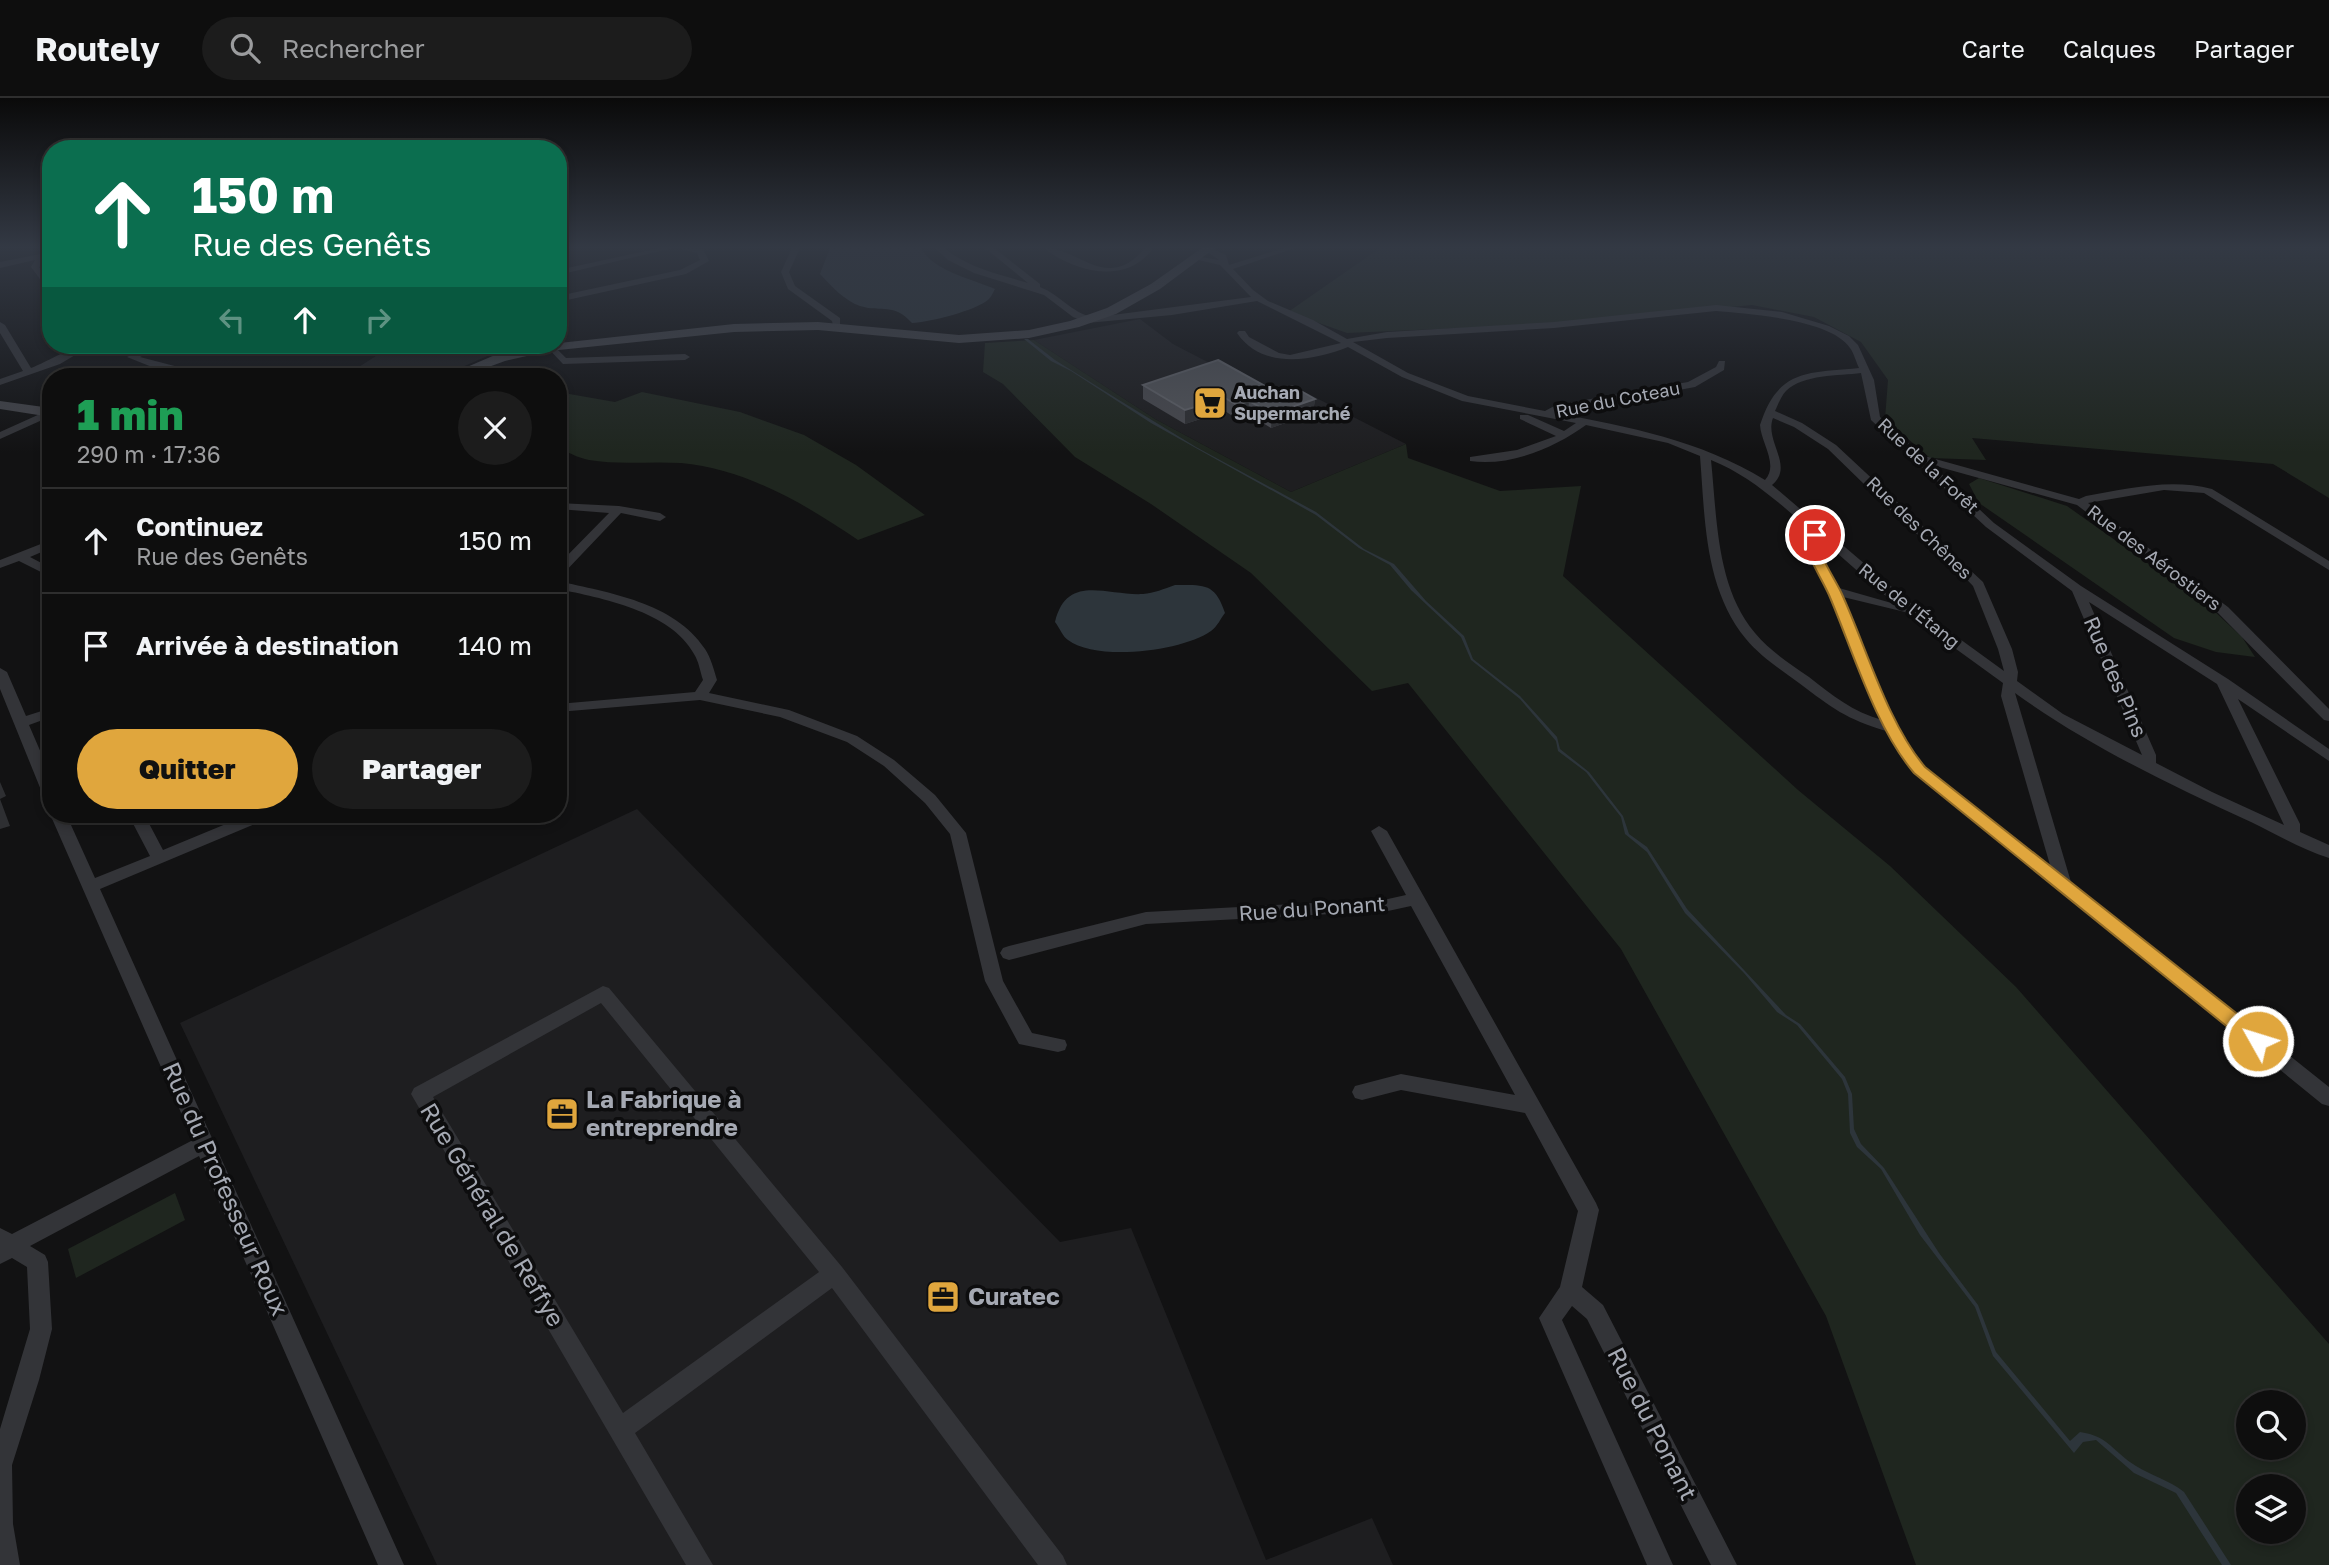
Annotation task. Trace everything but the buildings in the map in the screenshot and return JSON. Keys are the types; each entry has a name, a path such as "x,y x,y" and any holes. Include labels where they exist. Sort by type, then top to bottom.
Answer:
{"main road":[{"path":"567,344 744,327 837,327 915,336 974,338 1039,331 1095,316"},
{"path":"472,368 509,354"},
{"path":"0,405 42,411"}],"street":[{"path":"832,316 837,320 837,327"},
{"path":"1081,316 1086,320 1132,316"},
{"name":"Rue de l'Étang","path":"1296,316 1348,342 1405,375 1466,399 1672,441 1731,464 1765,485 1908,608 2009,684 2058,717 2148,766 2329,852"},
{"name":"Rue de la Forêt","path":"1242,333 1247,339 1276,356 1290,358 1343,346 1352,339 1630,316"},
{"name":"Rue de la Forêt","path":"1786,316 1804,320 1846,338 1855,347 1866,370 1875,418 1990,525 2077,589 2223,682 2329,757"},
{"path":"0,325 29,372"},
{"path":"0,382 57,362 71,354"},
{"path":"139,354 132,357 166,368"},
{"path":"556,354 563,361 576,362 685,357"},
{"name":"Rue du Coteau","path":"1546,415 1556,408 1691,385 1721,369 1723,363"},
{"path":"1765,485 1771,482 1777,469 1765,424 1779,391 1795,382 1866,370"},
{"path":"1502,406 1566,436"},
{"name":"Rue des Chênes","path":"1771,413 1798,425 1832,447 1979,585 2005,649 2011,673 2008,696 2064,886"},
{"path":"0,436 42,416"},
{"path":"1474,459 1533,451 1566,436 1584,422"},
{"path":"1705,453 1715,544 1732,609 1752,637 1845,711 1892,728"},
{"path":"1918,458 2081,503"},
{"name":"Rue des Aérostiers","path":"2329,566 2196,486 2178,486 2086,499 2081,503 2223,610 2329,717"},
{"path":"567,506 619,509 660,517"},
{"path":"567,563 619,509"},
{"path":"1823,534 1810,536 1812,551 1834,591 1892,728 1906,754 1920,770 2329,1098"},
{"path":"0,564 42,547"},
{"path":"20,556 42,568"},
{"path":"567,587 642,608 676,627 699,651 710,680 700,696"},
{"name":"Rue des Pins","path":"2077,589 2149,755 2148,766"},
{"path":"1834,591 1897,608 1908,608"},
{"path":"0,672 42,773"},
{"path":"2223,682 2292,824 2292,836"},
{"path":"567,707 700,696 784,713 852,739 889,763 930,799 958,833 994,981 1026,1039 1058,1045"},
{"path":"21,723 42,715"},
{"name":"Rue du Professeur Roux","path":"62,823 391,1565"},
{"path":"141,823 159,858"},
{"path":"90,887 243,823"},
{"name":"Rue du Ponant","path":"1379,831 1589,1210 1570,1291 1550,1318 1660,1565"},
{"name":"Rue du Ponant","path":"1009,953 1146,918 1388,905 1416,899"},
{"name":"Rue Général de Reffye","path":"700,1565 421,1094 603,993 834,1275 1054,1565"},
{"path":"1362,1092 1401,1082 1531,1106"},
{"path":"4,1246 205,1143"},
{"path":"4,1246 37,1262 41,1329 28,1380 0,1465 1,1524 7,1565"},
{"path":"619,1430 834,1275"},
{"name":"Rue du Ponant","path":"1570,1291 1595,1312 1724,1565"}],"shaded area":[{"path":"904,316 946,316 912,323"},
{"path":"1301,316 1627,316 1534,325 1347,333"},
{"path":"1811,316 2329,316 2329,498 2273,464 1972,438 1986,460 1930,458 1885,419 1888,380 1861,342"},
{"path":"1140,319 1173,344 1269,394 1295,387 1406,444 1291,492 1155,419 1034,340"},
{"path":"1024,339 1028,339 1055,360 1196,447 1316,512 1364,549 1394,564 1426,601 1464,636 1473,659 1520,696 1557,737 1560,749 1589,772 1623,816 1629,834 1647,847 1687,909 1786,1015 1800,1024 1845,1077 1852,1094 1854,1129 1861,1144 1884,1168 1939,1253 1978,1305 1996,1352 2070,1441 2080,1432 2098,1437 2128,1461 2184,1492 2231,1565 2222,1565 2176,1493 2134,1473 2096,1440 2083,1442 2074,1453 1993,1356 1975,1307 1920,1235 1881,1169 1857,1147 1850,1133 1848,1094 1842,1079 1797,1025 1777,1012 1744,973 1685,913 1647,852 1625,834 1621,817 1586,772 1558,751 1556,741 1520,699 1471,660 1461,637 1411,590 1390,565 1359,548 1316,515 1151,423 1051,361"},
{"path":"1034,340 1155,419 1291,492 1406,444 1408,458 1500,491 1581,486 1563,576 1798,790 1890,866 2016,987 2329,1344 2329,1565 1916,1565 1826,1316 1621,949 1408,683 1372,691 1251,573 1151,504 1075,457 1003,384 983,372 985,343"},
{"path":"379,354 492,354 460,368 357,368"},
{"path":"642,392 740,412 804,435 856,465 925,515 858,540 796,501 729,472 681,463 611,462 581,458 567,452 567,394 615,402"},
{"path":"1979,478 2067,506 2212,609 2242,637 2255,657 2216,652 2174,638 1979,503 1969,484"},
{"path":"1175,585 1208,588 1217,596 1225,613 1213,629 1181,644 1140,651 1099,651 1081,647 1066,639 1055,622 1061,607 1069,597 1078,592 1090,590 1143,594"},
{"path":"637,809 1060,1242 1131,1228 1266,1560 1372,1518 1393,1565 437,1565 180,1023"},
{"path":"175,1193 185,1220 76,1278 68,1249"}],"place":[{"name":"Auchan Supermarché","path":"1210,403"},
{"name":"La Fabrique à entreprendre","path":"562,1114"},
{"name":"Curatec","path":"943,1297"}],"route":[{"path":"1815,535 1810,536 1812,551 1834,591 1892,728 1906,754 1920,770 2258,1041"}]}
